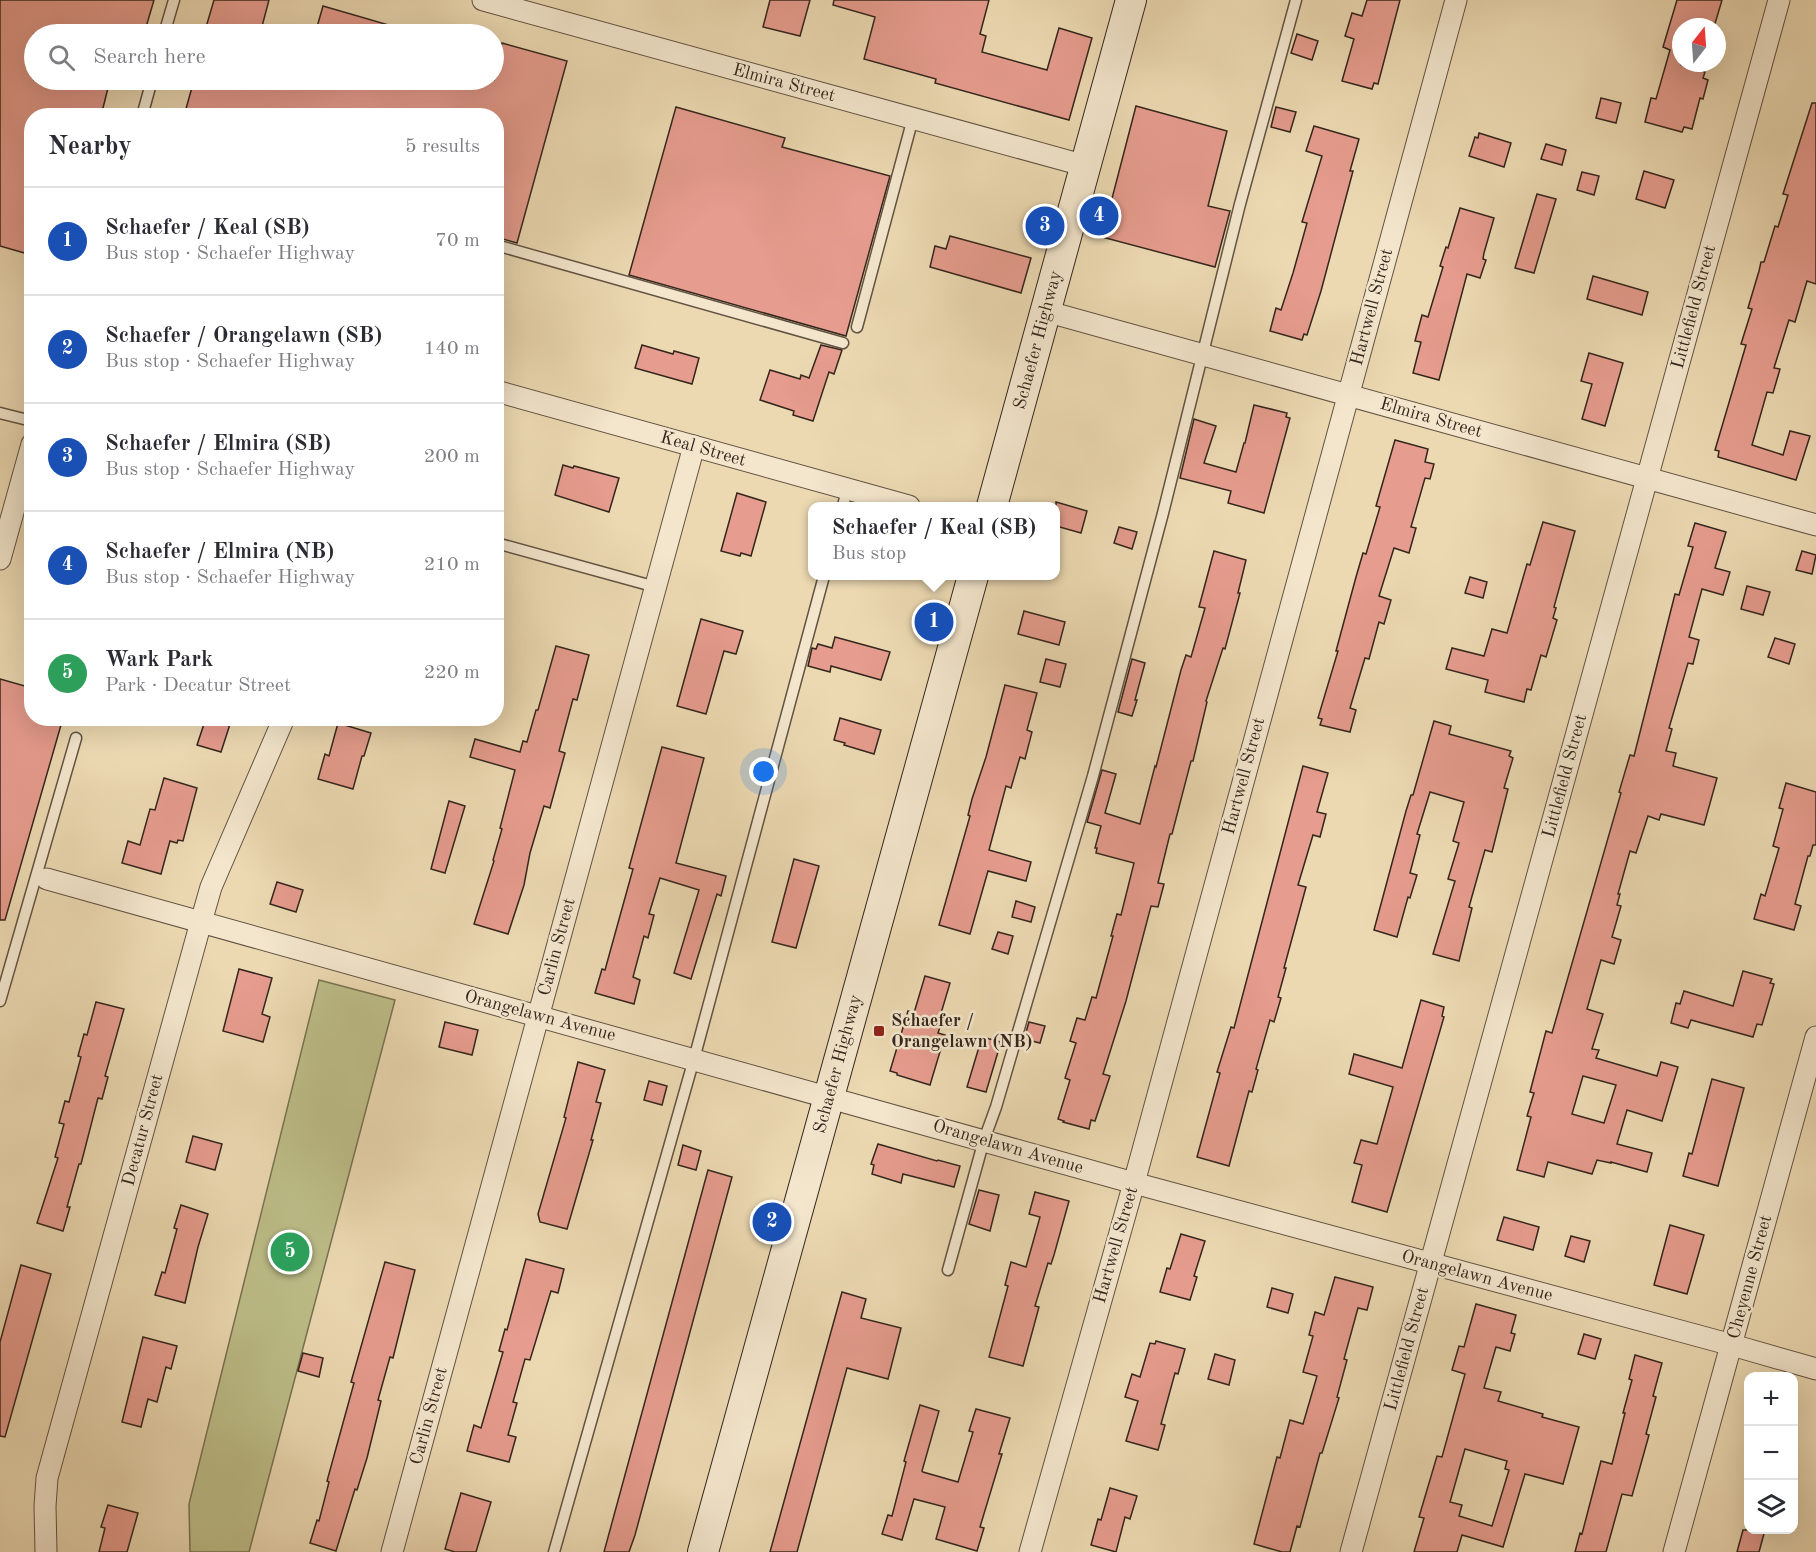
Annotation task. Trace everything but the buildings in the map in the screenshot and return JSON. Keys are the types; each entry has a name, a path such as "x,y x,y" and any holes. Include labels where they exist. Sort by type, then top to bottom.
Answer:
{"main road":[{"name":"Schaefer Highway","path":"993,502 1131,0"},
{"name":"Schaefer Highway","path":"703,1552 972,580"}],"street":[{"name":"Hartwell Street","path":"1030,1552 1134,1182 1456,0"},
{"name":"Littlefield Street","path":"1351,1552 1779,0"},
{"name":"Elmira Street","path":"492,1 1086,166"},
{"name":"Elmira Street","path":"1046,311 1816,525"},
{"name":"Keal Street","path":"504,393 694,446 845,498 873,502"},
{"name":"Carlin Street","path":"392,1552 694,446"},
{"path":"0,559 24,473"},
{"name":"Decatur Street","path":"46,1552 47,1478 201,922 211,887 281,726"},
{"name":"Orangelawn Avenue","path":"47,879 1430,1264 1816,1369"},
{"name":"Cheyenne Street","path":"1674,1552 1816,1037"}],"lane":[{"path":"167,24 174,0"},
{"path":"948,1270 984,1140 996,1107 1093,776 1163,513 1240,204 1296,0"},
{"path":"144,108 149,90"},
{"path":"856,327 913,118"},
{"path":"504,247 843,343"},
{"path":"0,413 24,419"},
{"path":"504,545 656,587"},
{"path":"554,1552 694,1059 823,580"},
{"path":"0,1001 76,738"}],"green space":[{"path":"319,980 395,1000 249,1552 190,1552 189,1504"}],"place":[{"name":"Schaefer / Elmira (NB)","path":"1099,216"},
{"name":"Schaefer / Elmira (SB)","path":"1045,226"},
{"name":"Schaefer / Keal (SB)","path":"934,622"},
{"name":"Schaefer / Orangelawn (NB)","path":"879,1031"},
{"name":"Schaefer / Orangelawn (SB)","path":"772,1222"},
{"name":"Wark Park","path":"290,1252"}]}
